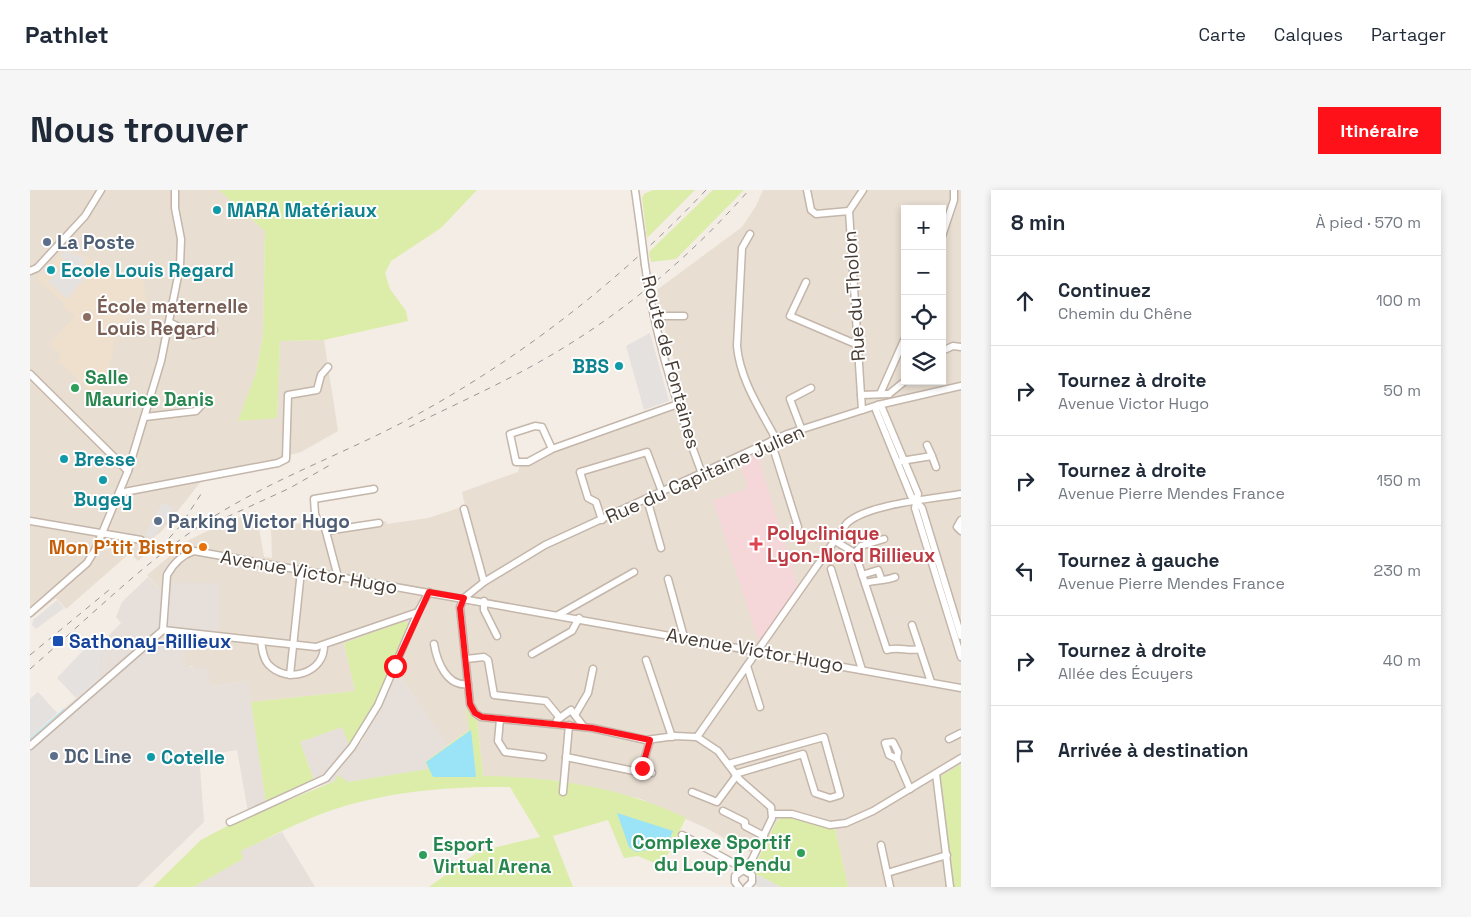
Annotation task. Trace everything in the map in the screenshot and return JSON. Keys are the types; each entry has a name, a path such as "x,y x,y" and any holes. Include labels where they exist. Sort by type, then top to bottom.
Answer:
{"street":[{"path":"30,271 38,268 84,216 101,190"},
{"path":"32,609 87,563 128,471 145,417 169,322 182,251 175,208 175,190"},
{"name":"Route de Fontaines","path":"635,190 654,316 678,404 702,474"},
{"name":"Rue du Tholon","path":"807,190 810,210 816,214 849,211 862,410"},
{"path":"849,211 863,190"},
{"path":"946,224 954,200 954,190"},
{"path":"750,234 742,248 738,360 744,378 774,440 798,527"},
{"path":"806,282 790,316 858,345"},
{"path":"654,316 684,316"},
{"path":"169,322 194,335 214,330"},
{"path":"880,394 904,340"},
{"path":"946,350 953,346 961,347"},
{"path":"119,493 278,463 286,459 288,456 288,395 317,390 321,375 328,367"},
{"path":"30,374 128,471"},
{"path":"861,395 889,394 901,384"},
{"name":"Rue du Capitaine Julien","path":"464,598 484,582 546,545 801,428 878,405 961,386"},
{"path":"801,428 790,399 811,388"},
{"path":"889,394 893,402"},
{"path":"145,417 196,411 207,399"},
{"path":"552,449 542,427 535,426 510,434 516,462 528,462 552,449 678,404"},
{"path":"878,405 876,410 901,461 912,496 922,508 961,636"},
{"path":"927,444 936,467"},
{"path":"602,520 596,502 588,498 580,472 648,452 662,492"},
{"path":"901,461 932,456"},
{"path":"338,577 326,531 318,522 314,499 374,490"},
{"path":"697,737 707,719 758,651 847,523 862,512 961,494"},
{"path":"647,499 661,548"},
{"path":"916,502 915,508 961,657"},
{"path":"464,509 484,582"},
{"path":"961,520 957,526 961,531"},
{"path":"30,521 101,535 141,540"},
{"path":"326,531 380,523"},
{"path":"855,554 861,546 884,539"},
{"path":"835,541 855,554 887,650 898,647 911,651 920,649"},
{"name":"Avenue Victor Hugo","path":"163,630 167,575 172,567 194,551 558,614 961,688"},
{"path":"831,569 862,670"},
{"path":"862,575 878,570 881,578"},
{"path":"290,675 302,571"},
{"path":"558,614 634,572"},
{"path":"865,583 881,578 887,580 895,577"},
{"path":"668,579 684,637"},
{"path":"230,822 326,778 352,747 378,705 418,612 429,592"},
{"path":"464,598 460,608 470,704 475,713 482,717 584,727 650,740 672,737 697,737 718,750 736,775 772,807 773,814 764,836 743,871 734,879 739,887"},
{"path":"484,601 484,610 497,636"},
{"path":"30,746 163,630 316,647 418,612"},
{"path":"532,654 572,631 579,618"},
{"path":"912,625 931,682"},
{"path":"261,641 269,665 279,672 290,675 302,674 317,666 323,656 324,644"},
{"path":"434,644 439,663 451,681 457,685 468,684"},
{"path":"466,660 484,657 488,660 494,695 546,701 560,718"},
{"path":"646,660 672,737"},
{"path":"747,666 760,707"},
{"path":"575,716 588,693 592,669"},
{"path":"553,724 571,710 584,727"},
{"path":"500,719 498,741 505,752 543,757"},
{"path":"562,792 569,726"},
{"path":"949,738 961,733"},
{"path":"728,764 824,737 840,795 830,798 815,793 801,744"},
{"path":"650,740 642,768 652,773"},
{"path":"692,792 717,802 736,775 803,754"},
{"path":"566,757 634,771"},
{"path":"773,814 792,814 830,825 841,824 873,811 961,758"},
{"path":"897,759 910,789"},
{"path":"936,774 950,887"},
{"path":"723,811 744,822 745,826 764,836"},
{"path":"682,835 735,864 752,879 749,887"},
{"path":"881,845 890,887"},
{"path":"887,873 947,855"}],"shaded area":[{"path":"30,190 219,190 265,231 263,335 256,373 239,421 277,417 280,341 324,340 338,431 301,452 290,455 290,460 282,464 203,479 161,532 154,537 153,547 138,561 130,553 66,609 56,598 30,619"},
{"path":"763,190 961,190 961,887 848,887 835,828 785,817 778,820 751,853 706,828 641,799 560,781 483,776 477,720 469,730 448,745 395,669 404,621 344,643 355,691 251,702 248,681 211,686 192,666 185,668 181,635 219,640 168,593 162,592 147,575 189,540 256,511 264,557 272,558 271,526 313,522 314,531 325,531 386,521 387,524 428,518 465,506 462,492 518,472 519,467 551,448 685,398 654,292 742,227 756,206"},
{"path":"65,248 144,280 146,301 126,320 112,346 115,348 102,385 94,395 58,361 61,357 49,344 75,316 62,306 65,304 37,279"},
{"path":"65,250 85,258 84,263 89,267 90,272 67,299 48,282 66,262 60,256"},
{"path":"650,333 669,401 644,410 626,346"},
{"name":"Polyclinique Lyon-Nord Rillieux","path":"757,453 798,587 759,643 713,500 748,489 739,460"},
{"name":"Parking Victor Hugo","path":"162,503 174,508 154,538 145,535"},
{"path":"148,577 162,592 168,592 168,582 219,583 219,640 181,636 185,667 195,667 195,669 208,667 211,686 248,681 266,804 248,812 237,750 214,754 210,762 200,767 204,822 137,887 30,887 30,740 97,679 99,658 106,638 121,623 116,617 122,602"},
{"path":"57,600 64,608 36,629 32,625 33,620"},
{"path":"94,639 104,644 99,658 97,679 76,698 57,678"},
{"path":"395,669 448,745 425,762 429,769 348,782 335,781 317,787 300,742 342,727 353,752 362,741"},
{"path":"38,692 57,713 30,738 30,699"},
{"path":"282,832 315,887 193,887 243,859 240,851"},
{"path":"758,875 781,887 757,887 754,883"}],"green space":[{"path":"219,190 477,190 441,228 391,261 385,273 390,289 406,311 408,321 324,340 280,341 277,418 238,421 256,373 263,335 265,231"},
{"path":"653,190 695,190 647,238 642,198 644,194"},
{"path":"713,190 744,190 676,259 651,262 649,252"},
{"path":"404,621 410,625 379,697 350,747 342,727 300,742 314,780 266,804 251,702 355,691 344,643"},
{"path":"466,706 470,715 477,720 483,776 561,782 612,791 662,807 686,818 662,866 638,856 624,858 608,820 553,836 573,887 429,887 479,851 540,837 510,787 465,788 398,794 375,798 332,810 297,824 241,851 243,859 193,887 153,887 201,840 229,825 335,781 338,775 348,782 428,769 425,762 469,730"},
{"path":"961,764 961,887 953,887 941,776"},
{"name":"Complexe Sportif du Loup Pendu","path":"791,817 835,828 848,887 781,887 752,872 776,822 782,818"}],"water":[{"path":"471,730 476,777 433,777 426,762"},
{"path":"617,813 673,831 667,846 636,852 629,847"}],"waterway":[{"path":"30,739 64,709"}],"railway":[{"path":"30,669 146,566 221,512 291,475 409,419 450,396 529,344 604,287 673,224 706,190"},
{"path":"409,427 531,367 603,322 680,260 704,238 749,190"},
{"path":"216,522 290,488 330,465"},
{"path":"161,547 181,525 201,494"},
{"path":"30,655 109,590"}],"place":[{"name":"MARA Matériaux","path":"217,210"},
{"name":"La Poste","path":"47,242"},
{"name":"Ecole Louis Regard","path":"51,270"},
{"name":"École maternelle Louis Regard","path":"87,317"},
{"name":"BBS","path":"619,366"},
{"name":"Salle Maurice Danis","path":"75,388"},
{"name":"Bresse","path":"64,459"},
{"name":"Bugey","path":"103,480"},
{"name":"Parking Victor Hugo","path":"158,521"},
{"name":"Polyclinique Lyon-Nord Rillieux","path":"756,544"},
{"name":"Mon P'tit Bistro","path":"203,547"},
{"name":"Sathonay-Rillieux","path":"58,641"},
{"name":"DC Line","path":"54,756"},
{"name":"Cotelle","path":"151,757"},
{"name":"Complexe Sportif du Loup Pendu","path":"801,853"},
{"name":"Esport Virtual Arena","path":"423,855"}],"route":[{"path":"395,666 418,612 429,592 464,598 460,608 470,704 475,713 482,717 592,728 650,740 642,768"}]}
